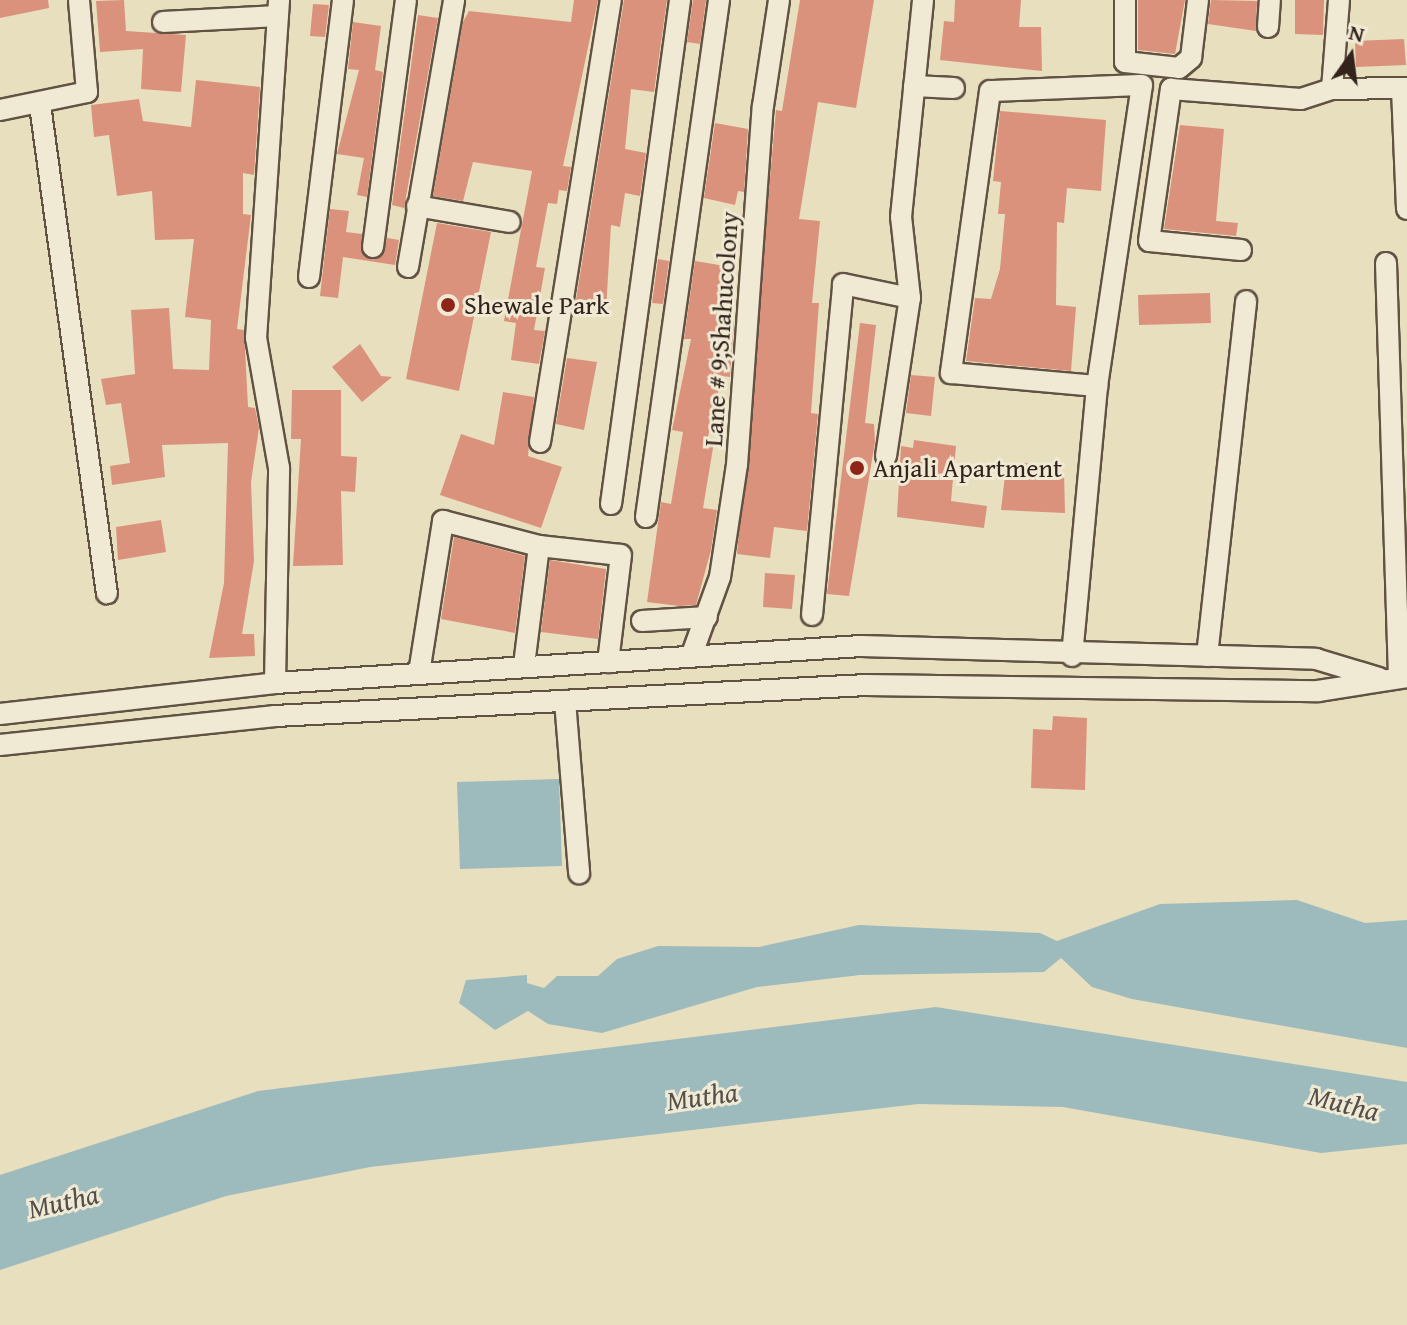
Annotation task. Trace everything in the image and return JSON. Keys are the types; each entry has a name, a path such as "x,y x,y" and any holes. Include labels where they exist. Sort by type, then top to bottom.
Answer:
{"street":[{"path":"0,110 40,105 87,92 79,0"},
{"path":"309,277 343,0"},
{"path":"373,247 406,0"},
{"path":"408,267 454,0"},
{"path":"540,442 611,0"},
{"path":"611,504 680,0"},
{"path":"646,517 719,0"},
{"name":"Lane # 9;Shahucolony","path":"691,657 707,617 737,465 763,106 779,0"},
{"path":"886,456 910,298 901,217 923,0"},
{"path":"1125,0 1125,62 1179,68 1191,58 1198,0"},
{"path":"1268,27 1270,0"},
{"path":"1332,89 1339,0"},
{"path":"163,22 279,8 256,338 279,468 275,683"},
{"path":"1072,656 1097,386 1142,85 990,91 951,373 1097,386"},
{"path":"914,86 954,88"},
{"path":"1241,250 1149,241 1171,89 1301,99 1332,89 1404,88 1407,209"},
{"path":"40,105 107,593"},
{"path":"417,206 510,222"},
{"path":"1386,263 1396,678"},
{"path":"812,615 843,284 910,298"},
{"path":"1207,656 1246,301"},
{"path":"419,673 443,521 539,546 621,555 608,662"},
{"path":"524,665 539,546"},
{"path":"642,621 707,617"},
{"path":"0,714 275,683 861,646 1072,656 1316,659 1396,678"},
{"path":"0,745 275,716 866,685 1318,691 1396,678"},
{"path":"565,701 579,873"}],"water":[{"path":"559,779 562,866 460,869 457,782"},
{"path":"1297,900 1365,923 1407,920 1407,1048 1132,999 1092,987 1061,958 1044,972 860,975 757,987 602,1033 548,1024 528,1011 495,1030 459,1003 466,980 527,975 527,983 544,988 557,976 598,976 617,959 658,946 759,947 859,925 1040,933 1057,941 1160,904"},
{"name":"Mutha","path":"936,1007 1407,1082 1407,1144 1321,1153 1063,1107 918,1104 370,1167 226,1196 0,1270 0,1175 258,1091"}],"building":[{"path":"0,0 48,0 49,8 0,18"},
{"path":"124,0 126,31 186,35 181,92 141,89 143,49 100,52 96,1"},
{"path":"574,0 598,0 563,166 571,167 567,191 559,190 557,204 548,203 536,267 545,268 534,330 545,331 539,364 511,360 516,323 504,321 532,171 473,162 463,201 433,196 463,22 469,11 571,22"},
{"path":"624,0 667,0 654,92 631,89 625,149 646,153 640,196 625,193 620,227 611,225 606,311 575,306"},
{"path":"693,0 706,0 700,44 687,42"},
{"path":"800,0 874,0 856,108 818,102 799,219 820,221 812,303 819,303 811,413 818,414 807,531 774,527 770,558 737,554 776,110 782,111"},
{"path":"955,0 1021,0 1019,27 1041,27 1042,71 940,60 944,21 954,22"},
{"path":"1138,0 1185,0 1175,54 1138,50"},
{"path":"1211,0 1257,1 1256,31 1208,24"},
{"path":"1295,0 1324,0 1323,35 1295,34"},
{"path":"313,4 329,5 325,37 310,36"},
{"path":"418,15 438,18 404,208 392,205"},
{"path":"353,22 381,26 375,70 383,72 367,197 357,195 364,158 337,154 359,70 348,69"},
{"path":"1404,39 1406,65 1356,67 1355,41"},
{"path":"196,80 260,87 254,175 243,173 243,214 251,215 237,329 244,330 248,407 255,408 259,428 251,482 254,561 242,634 254,634 255,656 209,658 224,583 228,443 162,445 165,477 112,485 110,466 130,463 121,403 106,405 101,379 135,374 131,310 169,308 173,369 209,370 211,320 185,317 194,239 155,240 152,191 117,196 109,135 94,137 91,105 139,99 143,121 191,127"},
{"path":"1000,111 1106,120 1101,191 1067,188 1064,223 1057,222 1056,305 1076,307 1071,371 966,361 975,298 991,299 1000,269 1005,214 998,214 1001,182 993,181"},
{"path":"715,123 748,129 744,192 738,191 735,205 704,198"},
{"path":"1180,125 1224,129 1216,221 1238,223 1236,236 1164,229"},
{"path":"330,209 349,211 346,232 362,234 366,258 383,255 387,238 399,240 395,265 343,257 338,298 320,296"},
{"name":"Shewale Park","path":"437,223 491,232 459,391 406,379"},
{"path":"658,259 669,261 663,304 652,303"},
{"path":"695,261 725,266 716,318 734,321 730,377 722,376 707,441 714,442 703,508 717,510 711,550 696,605 679,606 647,602 661,502 671,504 683,432 672,430 691,339 684,339"},
{"path":"1210,293 1211,323 1139,325 1138,295"},
{"path":"860,323 876,325 865,423 874,424 875,442 849,596 827,594"},
{"path":"360,344 381,376 392,377 362,402 332,367"},
{"path":"567,358 597,362 584,430 556,424"},
{"path":"911,375 935,377 931,416 906,413"},
{"path":"292,390 341,390 341,456 357,457 355,492 341,491 343,565 293,566 301,439 291,439"},
{"path":"503,392 534,397 528,456 562,467 541,528 440,495 461,434 494,445"},
{"path":"914,440 956,446 951,501 987,506 984,528 897,517 901,446 913,448"},
{"path":"1021,462 1064,472 1065,513 1001,510 1005,475"},
{"path":"161,520 166,552 118,560 116,527"},
{"path":"454,537 525,556 515,633 441,619"},
{"path":"550,560 606,569 598,639 541,632"},
{"path":"765,573 795,575 792,609 763,607"},
{"path":"1053,716 1087,718 1085,790 1031,788 1033,729 1052,730"}],"place":[{"name":"Shewale Park","path":"448,305"},
{"name":"Anjali Apartment","path":"857,468"}]}
